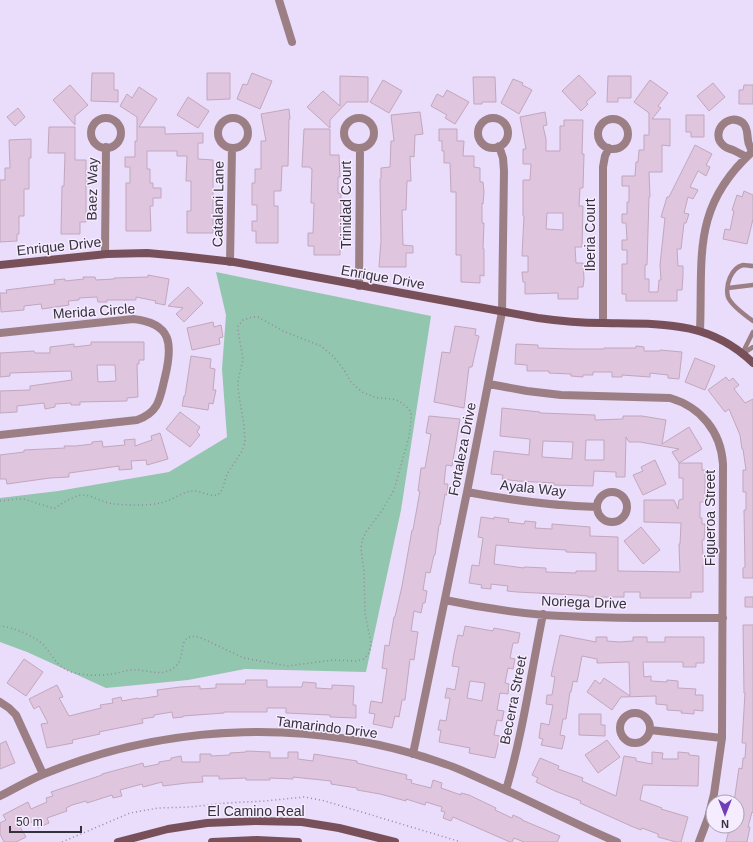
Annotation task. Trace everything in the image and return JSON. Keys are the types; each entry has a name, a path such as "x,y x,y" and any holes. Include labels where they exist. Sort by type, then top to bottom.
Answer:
{"street":[{"path":"279,0 292,42"},
{"path":"737,120 743,123 747,129 750,153 723,145 719,140 718,133 724,122 737,120"},
{"name":"Fortaleza Drive","path":"413,754 467,492 502,312 504,171 503,158 499,146"},
{"name":"Baez Way","path":"105,254 106,148"},
{"name":"Catalani Lane","path":"230,262 232,148"},
{"name":"Trinidad Court","path":"359,286 360,148"},
{"name":"Iberia Court","path":"603,323 603,167 605,156 609,148"},
{"path":"700,331 701,260 707,218 720,190 730,174 750,153"},
{"name":"Enrique Drive","path":"0,266 105,254 147,253 189,256 230,262 502,312 562,321 668,324 691,328 727,343 753,363"},
{"name":"Merida Circle","path":"0,333 116,321 145,321 156,325 163,331 168,339 170,352 160,399 152,413 145,418 0,434"},
{"name":"Figueroa Street","path":"488,384 550,394 670,398 689,406 707,421 720,443 723,464 722,738 714,794 708,818 699,842"},
{"name":"Ayala Way","path":"467,492 548,504 597,507"},
{"name":"Noriega Drive","path":"445,600 479,607 543,614 603,617 723,618"},
{"name":"Becerra Street","path":"506,790 513,768 543,614"},
{"path":"0,702 16,715 43,774"},
{"path":"650,730 722,738"},
{"name":"Tamarindo Drive","path":"0,796 43,774 123,748 186,736 268,733 324,736 364,742 446,764 506,790 617,842"},
{"name":"El Camino Real","path":"118,842 168,829 207,823 256,821 302,822 339,828 395,842"},
{"name":"El Camino Real","path":"212,842 257,840 298,842"}],"lane":[{"path":"753,266 743,265 734,271 730,276 728,288 728,297 738,309 753,321"},
{"path":"728,288 753,285"},
{"path":"742,354 753,332"},
{"path":"742,354 753,347"}],"path":[{"path":"0,501 16,499 24,500 55,508 74,497 82,495 90,496 114,504 160,503 191,491 201,491 215,496 218,495 222,490 227,474 244,447 246,436 238,388 243,360 238,330 240,323 248,318 258,317 283,331 321,346 334,357 351,382 362,392 377,398 399,401 409,408 411,413 409,437 394,490 383,509 366,532 362,542 361,549 364,571 365,613 371,643 368,654 361,660 333,660 288,666 244,658 209,641 194,636 188,637 185,640 178,664 169,671 159,673 126,670 112,674 80,674 65,670 59,665 47,648 39,641 13,629 0,626"}],"green space":[{"path":"216,272 431,316 401,510 366,672 245,669 188,680 106,688 27,652 0,642 0,498 58,491 169,472 227,437 222,369 226,315"}],"building":[{"path":"92,73 114,73 114,90 118,90 118,102 91,101"},
{"path":"207,73 230,73 230,99 207,100"},
{"path":"252,73 272,81 260,109 237,99 243,84 247,85"},
{"path":"579,75 596,93 586,102 588,104 581,111 562,91"},
{"path":"340,76 368,77 368,102 347,102 330,120 330,128 307,107 323,91 340,106"},
{"path":"608,76 631,76 631,98 618,98 618,102 607,102"},
{"path":"473,77 495,77 496,102 482,102 482,104 474,104"},
{"path":"513,79 523,83 522,85 532,90 519,114 501,103"},
{"path":"383,80 402,91 389,113 370,102"},
{"path":"650,80 668,93 658,106 661,108 652,119 670,119 670,146 662,145 662,172 649,172 650,197 645,279 649,279 649,292 658,292 659,280 661,280 660,265 665,218 661,217 667,197 669,197 695,145 712,154 706,165 710,167 706,176 698,171 690,187 698,190 693,199 688,197 684,213 689,214 686,223 684,223 681,249 677,249 678,266 683,266 683,275 682,290 677,290 677,301 626,301 626,294 622,294 622,264 627,264 627,250 622,250 622,240 627,240 626,223 622,223 622,214 627,214 629,186 622,186 622,176 635,176 639,150 644,150 644,135 649,135 649,113 634,102"},
{"path":"713,83 725,97 709,111 697,96"},
{"path":"70,85 88,105 75,116 75,125 53,100"},
{"path":"744,85 753,85 753,104 739,104 739,90 743,90"},
{"path":"139,87 157,99 139,127 165,127 165,134 203,133 203,143 198,143 198,159 213,160 213,233 187,233 187,211 191,211 191,181 186,181 187,156 177,156 177,151 147,151 147,169 150,169 150,183 153,183 153,188 161,188 161,198 153,198 153,206 150,206 151,231 126,231 126,183 130,183 130,167 125,167 125,157 135,157 137,117 120,106 127,94 132,98"},
{"path":"447,90 469,102 455,124 445,118 447,115 431,106 437,94 443,97"},
{"path":"188,97 209,111 198,128 177,115"},
{"path":"18,108 25,117 15,126 7,117"},
{"path":"289,109 288,166 282,166 281,191 274,191 274,206 278,206 278,243 256,243 256,231 252,231 252,221 257,221 257,205 252,205 252,183 255,183 255,169 261,169 261,141 266,141 261,114"},
{"path":"420,112 423,134 415,135 414,157 410,156 411,181 407,181 406,210 402,210 403,245 413,246 413,253 406,253 406,267 379,267 381,241 380,179 381,168 390,167 391,141 394,141 391,115"},
{"path":"545,112 547,125 543,126 546,139 546,151 560,151 560,126 564,126 564,120 583,120 583,188 580,188 579,206 583,206 582,247 575,247 576,263 583,263 584,279 583,287 578,287 578,299 558,299 558,293 525,294 525,282 523,282 522,272 528,272 528,256 522,256 524,216 523,180 530,180 531,164 523,164 523,149 526,149 520,117","holes":["547,213 563,213 563,230 546,229"]},
{"path":"686,115 704,115 704,137 691,137 691,132 686,132"},
{"path":"49,127 75,127 75,160 86,160 86,222 80,222 80,234 61,234 62,186 64,186 65,153 48,153"},
{"path":"304,129 330,129 330,155 339,155 340,177 338,177 338,193 341,194 340,255 314,255 314,246 308,246 308,233 313,233 314,203 311,203 312,169 310,167 302,167"},
{"path":"439,129 457,129 457,141 464,141 463,156 474,156 474,167 480,168 480,182 483,182 484,192 483,204 482,203 482,223 484,223 484,276 480,275 480,283 461,282 461,255 456,255 456,192 451,192 450,163 444,163 442,141 439,141"},
{"path":"31,139 31,158 29,158 29,189 24,189 24,216 19,216 19,234 17,234 17,241 0,242 0,180 5,180 5,168 10,168 9,140"},
{"path":"744,191 753,195 753,219 747,244 723,239 725,229 730,230 734,211 732,210 737,195 742,197"},
{"path":"148,275 169,279 165,305 155,303 156,301 136,297 136,300 107,300 107,302 98,302 97,297 79,298 79,300 68,301 69,305 42,309 41,304 24,306 24,310 1,312 0,293 7,293 6,290 55,284 54,280 65,279 65,281 84,279 83,277 95,277 96,280 148,277"},
{"path":"188,287 203,303 184,322 176,314 183,308 168,306"},
{"path":"213,322 214,327 221,325 223,337 219,338 220,344 192,350 187,328"},
{"path":"455,326 476,329 475,335 479,336 472,367 469,367 464,408 434,402 442,352 450,353"},
{"path":"91,342 144,342 144,360 139,360 139,364 137,364 138,397 127,398 127,401 80,402 80,405 71,405 71,403 55,404 55,407 45,409 44,403 17,406 17,412 0,413 0,391 30,390 30,386 72,380 71,371 10,373 10,376 0,377 0,353 34,351 35,353 50,353 50,347 74,344 74,347 91,345","holes":["97,365 115,365 116,381 98,382"]},
{"path":"516,344 538,345 538,348 572,349 636,348 636,346 644,347 644,351 660,350 682,352 679,379 668,378 668,375 650,373 650,377 622,375 622,377 612,377 612,372 593,372 593,375 583,375 583,377 571,376 571,374 549,373 549,371 527,371 527,365 515,364"},
{"path":"191,356 211,359 210,368 215,369 213,390 216,390 213,404 209,403 208,410 182,406"},
{"path":"695,358 715,366 705,390 685,382"},
{"path":"726,377 729,381 733,378 739,385 734,389 745,403 753,399 753,578 743,578 743,568 745,567 744,510 746,510 746,492 743,492 743,470 746,470 740,435 729,409 725,412 708,390"},
{"path":"502,408 540,413 595,415 595,420 623,419 623,416 642,416 666,420 662,444 689,427 702,449 679,463 672,452 679,449 640,442 629,442 626,437 625,477 616,477 616,472 594,471 593,486 554,485 554,483 502,479 503,475 491,474 494,451 529,455 530,439 500,436","holes":["586,440 604,440 604,460 585,460","543,441 573,442 572,459 542,457"]},
{"path":"180,412 200,427 197,432 200,435 190,447 166,429"},
{"path":"429,416 460,419 452,466 446,465 444,484 448,484 447,495 445,494 435,555 430,573 426,572 423,590 427,591 425,603 423,603 421,613 414,611 411,631 418,632 414,660 410,659 405,700 402,700 399,717 395,716 392,728 373,724 375,714 369,713 371,701 382,703 387,669 382,668 385,645 389,646 413,530 420,491 418,491 421,468 425,468 431,434 426,433"},
{"path":"160,433 168,459 147,465 146,460 131,461 132,469 119,470 119,466 69,473 69,477 7,484 6,479 0,479 0,455 24,452 24,450 65,448 64,446 92,444 92,442 102,441 103,447 125,445 124,440 135,439 135,446 152,440 151,436"},
{"path":"655,460 666,484 643,495 633,475 643,471 641,467"},
{"path":"679,463 702,463 702,470 705,470 705,502 700,502 700,518 702,518 702,524 705,524 704,540 702,540 705,565 703,565 703,592 691,592 691,598 640,598 640,592 624,592 624,597 588,597 507,591 508,586 491,584 491,589 481,588 482,585 469,583 472,565 479,566 483,538 478,537 481,517 509,519 508,522 524,524 525,521 536,522 535,528 552,529 552,524 590,527 590,536 618,537 618,571 680,572 679,544 681,523 644,522 644,500 674,500 678,509 679,500 683,499 683,478 679,478","holes":["496,545 566,550 566,552 596,553 596,571 576,571 576,573 546,572 546,568 524,568 494,564"]},
{"path":"641,527 660,550 643,564 624,541"},
{"path":"745,597 753,597 753,607 745,607"},
{"path":"743,625 753,625 753,813 752,812 748,827 750,827 747,842 726,842 728,834 745,834 745,794 735,794 739,768 742,769 743,758 745,758 746,743 742,743 744,693"},
{"path":"465,626 493,631 494,628 520,633 518,643 513,643 510,658 515,659 513,669 508,668 505,683 509,684 508,694 500,693 497,710 504,711 502,721 497,720 494,735 500,736 495,758 469,753 470,748 439,742 441,730 438,730 440,720 446,721 450,698 445,698 447,688 455,690 459,667 452,666 458,635 463,636","holes":["470,681 485,683 482,701 467,698"]},
{"path":"560,635 596,642 596,637 607,637 607,641 619,642 633,641 633,637 647,637 647,642 665,642 665,637 704,637 704,663 696,663 696,667 683,667 683,662 643,662 644,677 651,676 651,681 678,681 678,688 696,689 695,695 703,695 703,711 694,710 694,714 681,713 682,711 667,710 667,705 656,704 656,696 621,697 612,710 587,692 595,680 600,684 604,678 630,696 629,662 597,663 597,659 582,656 577,682 573,681 570,692 566,719 563,719 560,735 565,736 562,749 541,745 543,739 539,738 541,723 549,725 553,705 546,704 547,695 552,695 555,677 551,676"},
{"path":"24,659 43,672 26,696 7,683"},
{"path":"246,680 267,680 267,687 302,687 303,682 316,683 316,688 332,689 332,685 354,686 353,705 356,705 356,718 286,713 286,708 267,708 267,712 224,712 173,718 172,712 142,719 143,723 99,732 100,734 72,740 73,743 47,748 41,724 48,723 39,706 34,709 29,699 57,685 63,697 59,698 69,716 101,708 100,705 113,703 112,699 121,697 122,701 138,699 158,696 157,690 200,686 200,689 216,688 216,684 245,684"},
{"path":"579,714 601,714 601,725 605,725 605,736 579,735"},
{"path":"607,740 620,757 598,773 585,755"},
{"path":"6,741 15,763 0,769 0,744"},
{"path":"246,751 270,752 270,758 288,758 288,752 298,752 298,759 313,761 314,754 357,761 357,763 407,775 406,779 412,780 411,783 431,788 433,780 442,783 441,788 461,795 461,793 469,795 496,808 495,810 512,818 513,815 560,836 557,842 524,842 514,838 512,842 510,842 453,817 451,821 443,818 445,812 441,811 442,807 426,802 425,805 406,799 406,801 357,790 357,788 331,784 331,781 293,777 293,779 270,778 270,780 246,780 246,778 219,779 219,776 202,776 203,782 163,786 162,782 143,787 142,784 120,790 122,796 113,798 112,795 87,803 86,801 72,805 66,808 67,811 47,818 49,823 38,828 34,821 20,827 26,837 16,842 4,842 0,834 0,823 6,820 3,815 28,802 31,809 47,802 46,798 53,796 51,792 102,774 143,763 144,767 159,764 159,762 171,760 171,758 181,756 182,762 200,762 200,754 211,754 211,756 230,755 230,753"},
{"path":"652,752 663,753 662,759 678,759 678,752 699,756 698,786 643,785 640,800 662,808 661,809 688,817 681,842 658,837 658,834 642,828 641,830 631,826 580,803 581,801 536,782 538,778 532,775 540,758 559,766 558,769 583,778 582,781 616,796 624,756 636,758 636,761 652,764"}]}
